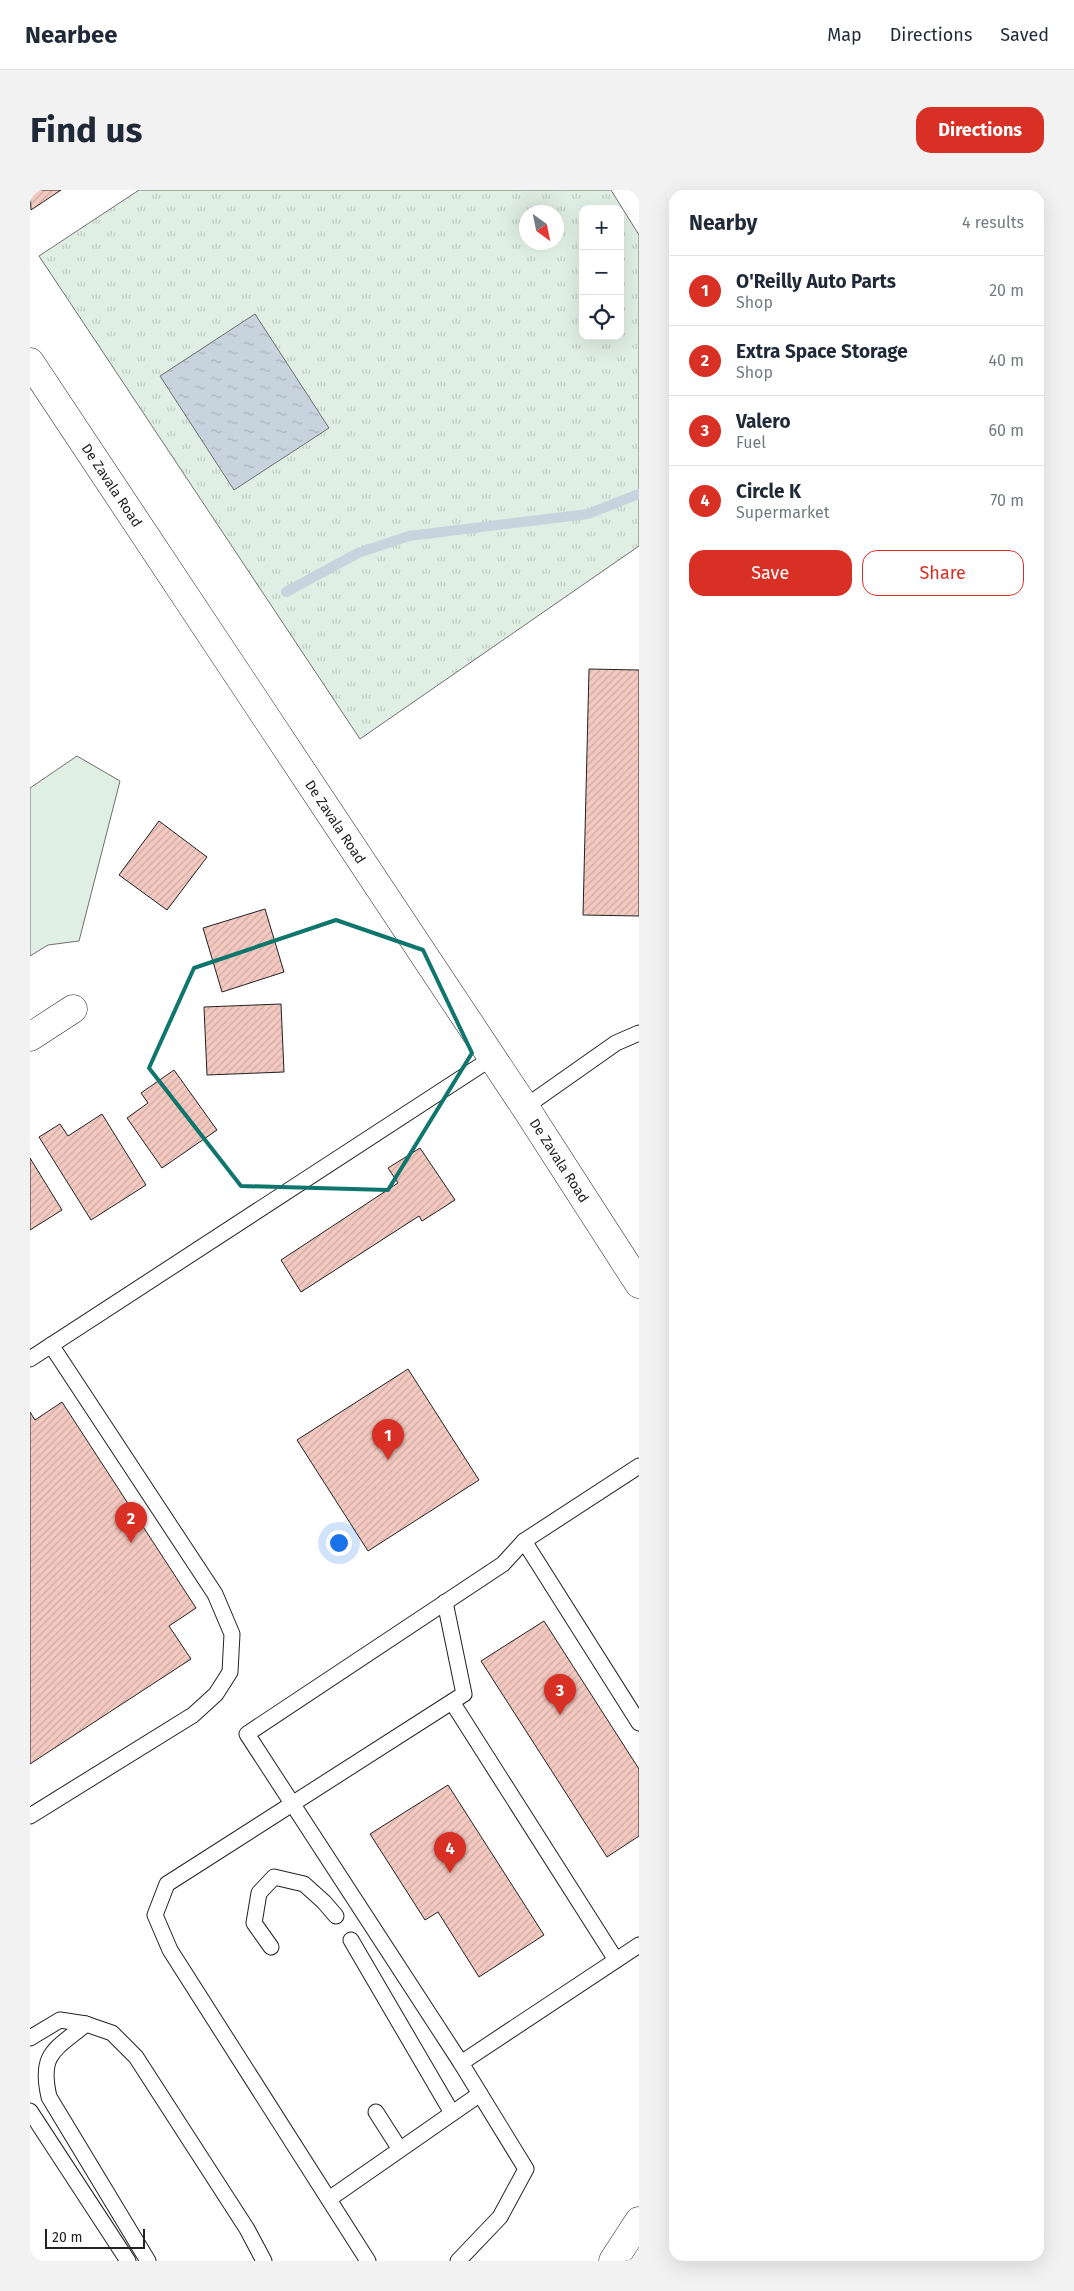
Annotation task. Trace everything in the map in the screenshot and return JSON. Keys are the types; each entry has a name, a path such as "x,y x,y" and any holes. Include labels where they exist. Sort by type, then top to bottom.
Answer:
{"main road":[{"name":"De Zavala Road","path":"30,362 525,1107 639,1284"},
{"path":"30,1037 73,1009"},
{"path":"613,2261 639,2221"}],"lane":[{"path":"525,1107 616,1042 639,1033"},
{"path":"30,1358 492,1058"},
{"path":"30,1816 199,1710 216,1694 230,1672 232,1634 215,1594 51,1345"},
{"path":"458,2261 500,2217 526,2169 480,2094 247,1734 502,1564 524,1541 639,1466"},
{"path":"524,1541 639,1724"},
{"path":"368,2261 170,1950 155,1915 167,1884 464,1694 445,1602"},
{"path":"452,1702 616,1960"},
{"path":"270,1947 254,1922 259,1893 274,1877 304,1884 336,1916"},
{"path":"351,1940 452,2113"},
{"path":"460,2063 639,1945"},
{"path":"30,2038 60,2020 86,2024 112,2033 136,2057 247,2229 264,2261"},
{"path":"86,2024 50,2056 44,2076 49,2097 148,2261"},
{"path":"329,2199 399,2148 480,2094"},
{"path":"30,2110 128,2261"},
{"path":"376,2112 399,2148"}],"highlighted area":[{"path":"336,920 423,950 472,1053 388,1190 241,1186 149,1068 194,968"}],"green space":[{"path":"139,190 611,190 620,205 579,205 579,340 624,340 624,211 639,235 639,546 360,739 39,256"},
{"path":"77,756 120,781 79,941 48,945 30,956 30,788"}],"water":[{"path":"255,314 329,428 234,490 160,376"}],"building":[{"path":"30,190 61,190 31,210"},
{"path":"589,669 639,670 639,916 583,915"},
{"path":"159,821 207,857 167,910 119,875"},
{"path":"265,909 284,972 222,992 203,928"},
{"path":"281,1004 284,1072 207,1075 204,1007"},
{"path":"174,1070 217,1130 162,1168 127,1118 148,1103 141,1093"},
{"path":"102,1114 146,1185 91,1220 39,1137 60,1124 68,1136"},
{"path":"420,1148 455,1200 422,1221 419,1216 301,1292 281,1260 398,1183 388,1168"},
{"path":"30,1158 62,1210 30,1230"},
{"path":"408,1369 479,1480 368,1551 297,1440"},
{"path":"62,1402 196,1608 169,1626 191,1659 30,1764 30,1412 35,1420"},
{"path":"544,1621 639,1769 639,1836 607,1857 481,1661"},
{"path":"448,1785 544,1935 479,1977 438,1912 425,1920 370,1834"}],"waterway":[{"path":"286,592 358,553 409,536 588,514 639,494"}],"place":[{"name":"O'Reilly Auto Parts","path":"388,1460"},
{"name":"Extra Space Storage","path":"131,1543"},
{"name":"Valero","path":"560,1715"},
{"name":"Circle K","path":"450,1873"}]}
